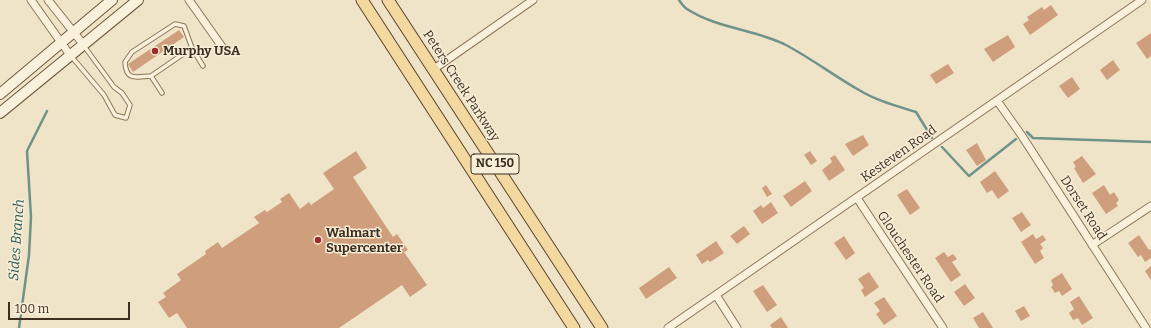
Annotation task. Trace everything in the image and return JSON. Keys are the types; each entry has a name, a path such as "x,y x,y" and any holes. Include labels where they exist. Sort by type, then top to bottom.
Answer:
{"main road":[{"path":"0,94 60,42 112,0"},
{"path":"0,113 138,0"},
{"name":"NC 150","path":"362,0 574,328"},
{"name":"Peters Creek Parkway","path":"388,0 602,328"}],"street":[{"path":"31,0 70,55"},
{"path":"48,0 83,44"},
{"path":"189,0 225,51"},
{"path":"434,69 533,0"},
{"name":"Kesteven Road","path":"668,328 998,102 1142,0"},
{"name":"Dorset Road","path":"998,102 1146,328"},
{"name":"Glouchester Road","path":"857,198 943,328"},
{"path":"1092,245 1151,206"},
{"path":"716,295 738,328"}],"lane":[{"path":"192,48 151,76 132,77 128,75 125,62 132,52 175,24 184,26 192,48 203,66"},
{"path":"70,55 104,95 115,115 126,118 130,105 122,93 114,87 83,44"},
{"path":"151,76 162,93"}],"building":[{"path":"1051,5 1058,15 1030,35 1023,24 1029,20 1027,17 1042,7 1044,10"},
{"path":"179,30 184,37 133,72 128,64"},
{"path":"1151,33 1151,56 1147,59 1136,43"},
{"path":"1008,35 1015,47 993,62 984,49"},
{"path":"1113,60 1120,70 1107,80 1100,70"},
{"path":"948,64 954,73 936,84 930,75"},
{"path":"1072,77 1080,89 1068,98 1059,86"},
{"path":"863,135 869,145 853,156 845,144"},
{"path":"977,143 986,160 977,166 966,150"},
{"name":"Walmart Supercenter","path":"356,151 367,168 353,177 393,237 397,234 408,250 404,252 427,285 410,297 402,285 339,328 187,328 177,313 169,318 158,302 166,297 163,293 181,280 177,274 206,254 205,251 218,242 222,248 259,223 254,217 265,210 267,212 282,202 280,199 289,193 300,209 309,202 311,205 334,189 323,173"},
{"path":"810,151 817,161 811,165 804,155"},
{"path":"835,155 845,170 829,181 822,170 832,162 830,158"},
{"path":"1082,156 1096,174 1083,183 1074,168 1076,167 1073,162"},
{"path":"995,171 1009,191 998,199 992,190 987,193 980,182"},
{"path":"805,181 812,191 791,207 783,196"},
{"path":"766,185 772,194 767,197 762,188"},
{"path":"1104,185 1110,195 1114,192 1119,200 1116,203 1118,206 1106,214 1092,193"},
{"path":"907,189 920,208 910,215 897,195"},
{"path":"771,202 778,213 762,224 753,211 761,205 763,208"},
{"path":"1022,212 1031,225 1021,232 1012,218"},
{"path":"744,226 750,234 737,244 730,236"},
{"path":"1033,234 1036,239 1043,235 1046,240 1040,244 1043,248 1040,251 1044,258 1035,264 1021,242"},
{"path":"1139,235 1149,250 1151,249 1151,258 1145,262 1141,255 1138,257 1128,243"},
{"path":"844,236 855,253 846,260 834,243"},
{"path":"716,241 724,253 710,262 708,260 702,264 696,255"},
{"path":"944,252 948,257 953,254 957,259 952,262 961,275 951,282 935,258"},
{"path":"1151,266 1151,280 1145,271"},
{"path":"669,267 677,278 646,299 639,288"},
{"path":"869,272 879,287 865,297 861,290 864,288 858,279"},
{"path":"1062,273 1072,289 1062,296 1059,291 1055,293 1051,287 1053,285 1051,280"},
{"path":"965,284 975,298 964,306 954,292"},
{"path":"763,285 777,305 767,312 753,291"},
{"path":"1079,296 1093,318 1082,325 1078,318 1073,320 1069,313 1074,309 1070,302"},
{"path":"884,297 897,316 884,325 876,314 880,311 874,303"},
{"path":"1024,306 1030,316 1021,321 1015,311"},
{"path":"983,312 993,328 979,328 973,318"},
{"path":"781,317 788,328 772,328 770,325"}],"waterway":[{"path":"679,0 686,8 698,15 784,44 866,94 887,103 916,112 932,138"},
{"name":"Sides Branch","path":"19,328 29,255 31,217 27,151 47,111"},
{"path":"1027,132 1033,138 1151,142"},
{"path":"942,147 969,176 1016,139"}],"place":[{"name":"Murphy USA","path":"155,51"},
{"name":"Walmart Supercenter","path":"318,240"}]}
